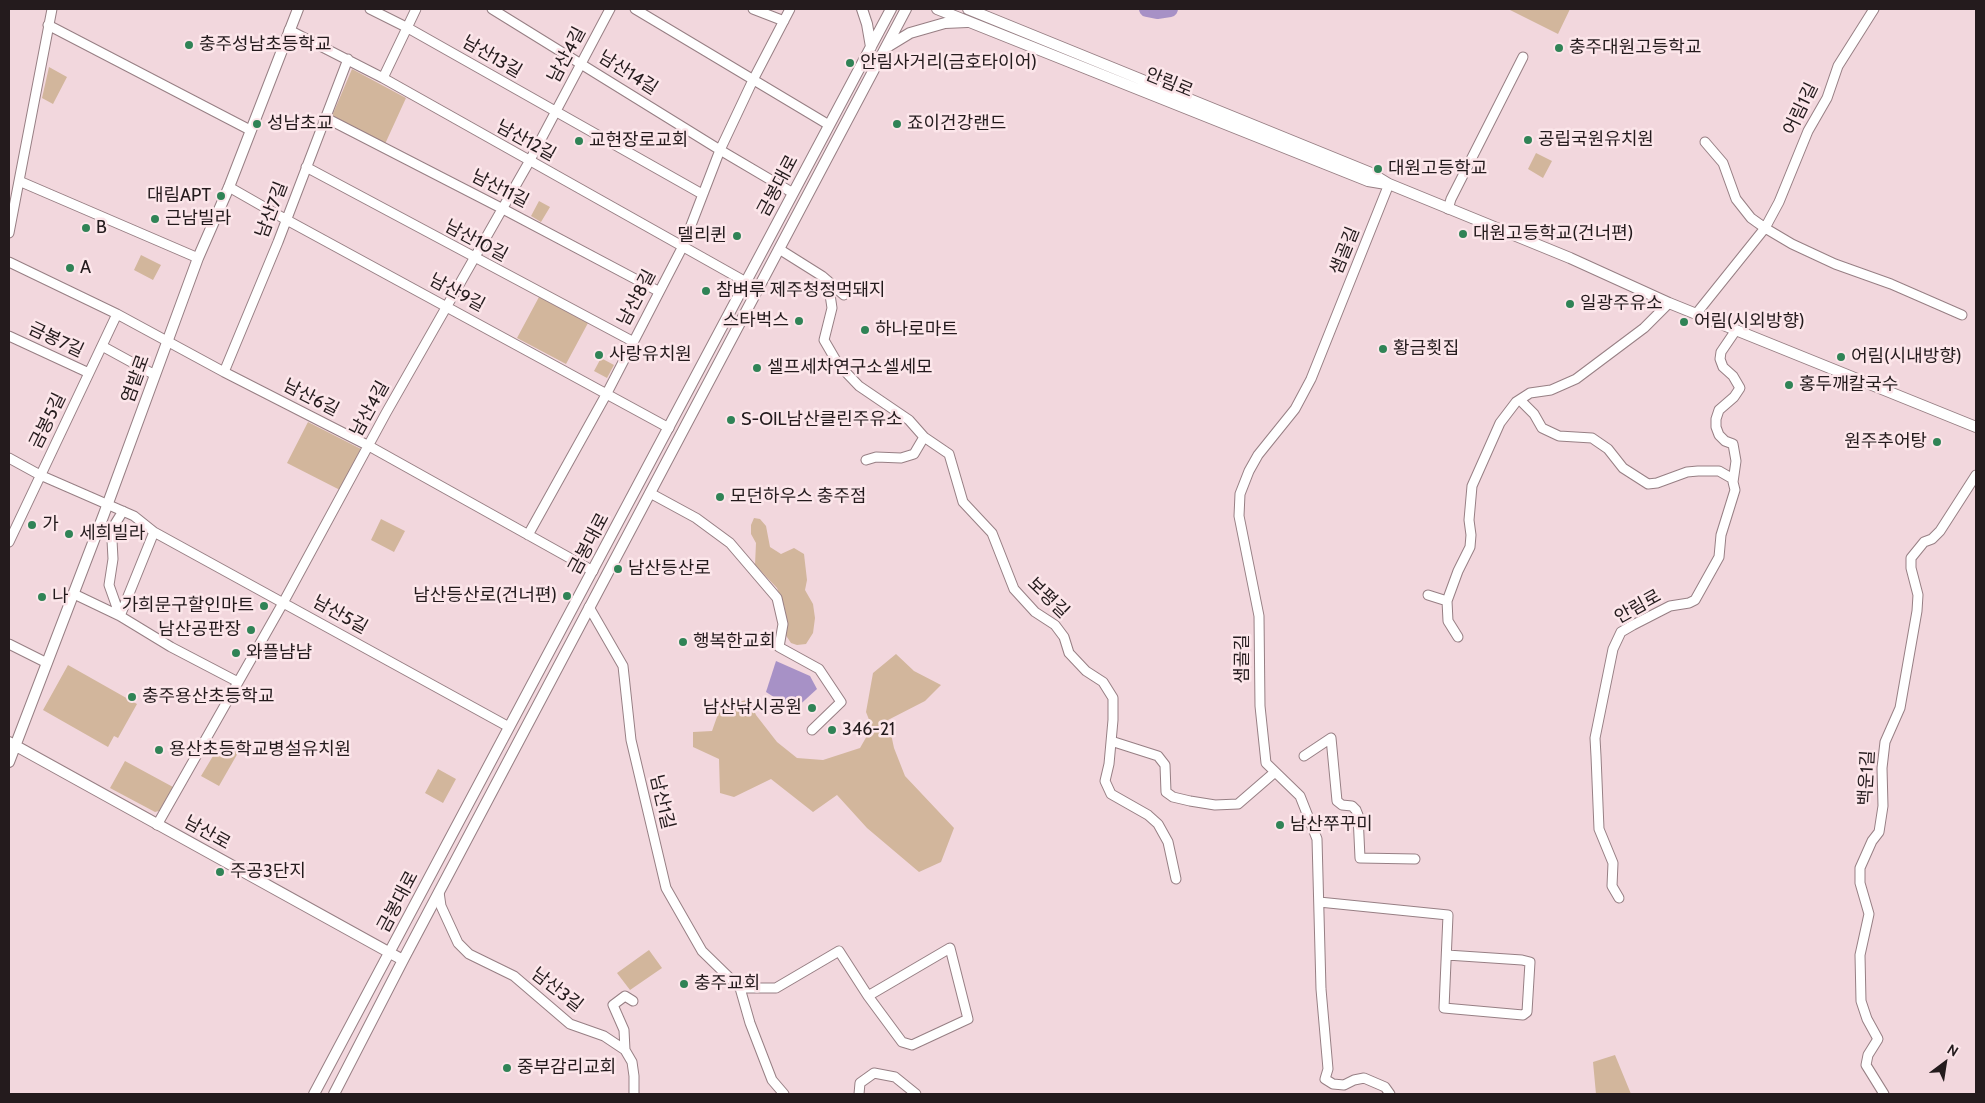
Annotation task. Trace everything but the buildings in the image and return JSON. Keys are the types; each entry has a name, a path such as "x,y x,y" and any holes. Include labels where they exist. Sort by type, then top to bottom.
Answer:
{"street":[{"path":"9,233 52,9"},
{"name":"염밭로","path":"9,762 12,744 74,594 198,258 229,187 298,9"},
{"name":"남산13길","path":"370,9 408,28 702,194"},
{"path":"383,78 416,9"},
{"name":"남산14길","path":"492,9 793,193"},
{"name":"남산4길","path":"157,825 283,603 368,446 503,209 610,9"},
{"path":"635,9 829,125"},
{"path":"754,9 784,21"},
{"path":"720,150 753,80 790,9"},
{"path":"862,9 871,47"},
{"name":"금봉대로","path":"314,1094 891,9"},
{"name":"금봉대로","path":"334,1094 589,607 906,9"},
{"name":"안림로","path":"937,9 1368,181 1390,184"},
{"name":"안림로","path":"968,9 980,11 1371,173 1390,184 1570,258 1696,314 1976,427"},
{"name":"어림1길","path":"1696,314 1765,228 1779,202 1808,131 1827,98 1838,66 1874,9"},
{"path":"886,47 910,32 945,23 973,22"},
{"path":"48,25 250,130"},
{"name":"남산12길","path":"289,30 383,78 529,162 746,282"},
{"path":"1448,209 1451,199 1523,57"},
{"name":"남산7길","path":"224,372 348,59"},
{"name":"남산11길","path":"326,118 658,291"},
{"path":"1705,142 1723,163 1736,199 1751,218 1765,228 1792,244 1835,264 1906,290 1962,316"},
{"name":"남산8길","path":"528,534 607,393 658,291 683,246 720,150"},
{"name":"남산10길","path":"306,167 632,342"},
{"path":"19,181 198,258"},
{"name":"샘골길","path":"1390,184 1311,379 1295,409 1258,455 1249,471 1240,494 1239,516 1259,616 1260,706 1266,763 1300,796 1317,839 1321,989 1328,1069 1325,1079 1333,1084 1344,1085 1364,1078 1385,1087 1390,1094"},
{"name":"남산9길","path":"229,187 669,428"},
{"path":"779,249 828,281 844,295"},
{"name":"남산6길","path":"9,262 117,314 224,372 368,446 593,571"},
{"name":"보평길","path":"828,281 832,308 824,340 838,364 858,386 909,420 924,437 949,454 963,502 992,533 1014,589 1035,612 1055,625 1064,637 1068,653 1086,671 1103,682 1113,698 1111,741 1105,781 1111,794 1148,815 1158,824 1168,842 1176,879"},
{"path":"1458,637 1448,621 1447,601 1461,564 1470,547 1472,535 1469,520 1472,486 1500,423 1508,411 1530,393 1551,390 1576,379 1644,328 1668,302"},
{"name":"금봉5길","path":"9,542 117,314"},
{"name":"안림로","path":"1619,898 1612,886 1613,863 1599,829 1595,738 1612,649 1621,632 1670,606 1689,603 1695,600 1719,557 1721,535 1735,490 1733,478 1735,449 1733,444 1725,441 1719,435 1716,419 1719,410 1734,398 1740,388 1733,376 1723,367 1720,359 1721,352 1736,330"},
{"name":"금봉7길","path":"9,336 89,373"},
{"path":"102,346 155,375"},
{"path":"1520,400 1534,414 1542,428 1559,436 1592,438 1608,449 1623,468 1648,484 1657,483 1687,472 1698,471 1719,471 1733,478"},
{"path":"866,460 901,458 914,454 924,437"},
{"name":"남산5길","path":"9,458 40,475 134,516 154,532 510,727"},
{"name":"백운1길","path":"1884,1094 1866,1065 1868,1056 1878,1039 1867,1020 1861,1001 1860,955 1869,914 1860,883 1860,868 1872,841 1879,832 1883,806 1882,768 1885,742 1900,708 1917,611 1918,595 1910,568 1911,558 1924,542 1932,539 1940,531 1976,475"},
{"path":"650,493 696,518 730,543 777,598 783,624 779,647 819,669 841,702 812,730"},
{"path":"120,616 109,585 115,524 124,511"},
{"path":"120,616 154,532"},
{"path":"74,594 120,616 171,647 238,682"},
{"path":"1428,595 1447,601"},
{"name":"남산1길","path":"589,607 623,666 631,740 666,888 702,951 740,988 750,1023 772,1080 784,1094"},
{"path":"9,644 47,663"},
{"path":"1304,756 1331,738 1337,801 1342,805 1352,806 1356,810 1358,815 1360,858 1415,858"},
{"path":"1111,741 1158,756 1164,765 1166,792 1173,797 1190,801 1215,805 1238,804 1275,772"},
{"name":"남산로","path":"12,744 403,960"},
{"name":"남산3길","path":"439,892 441,906 458,944 469,954 514,976 570,1024 604,1036 625,1050"},
{"path":"1319,902 1444,913 1449,918 1444,1008 1523,1015 1527,1012 1530,962 1447,955"},
{"path":"740,988 776,988 839,952 868,996 902,1042 912,1045 968,1020 950,948 868,996"},
{"name":"남산3길","path":"625,1050 624,1030 613,1005 625,996 633,1001"},
{"path":"625,1050 632,1062 634,1094"},
{"path":"859,1094 860,1083 874,1073 895,1077 916,1094"}],"shaded area":[{"path":"1508,9 1570,9 1558,34"},
{"path":"49,67 67,77 53,104 42,98"},
{"path":"352,69 406,98 385,144 332,116"},
{"path":"1536,153 1552,161 1543,178 1528,169"},
{"path":"539,201 550,207 541,222 531,216"},
{"path":"141,255 161,265 153,280 134,270"},
{"path":"539,297 588,323 566,364 517,338"},
{"path":"601,358 614,365 607,378 594,371"},
{"path":"308,422 361,449 340,490 287,463"},
{"path":"754,518 760,519 766,526 770,547 781,554 794,548 804,554 807,580 805,590 813,604 815,618 813,633 806,644 797,645 791,643 785,634 787,620 784,605 777,588 755,565 756,543 751,534 751,525"},
{"path":"381,519 405,531 394,552 371,540"},
{"path":"896,654 914,671 941,685 925,701 888,720 894,748 905,776 954,828 941,862 919,872 867,828 837,795 813,812 771,779 734,797 720,793 719,759 693,747 693,732 712,731 718,714 729,705 749,699 756,715 777,742 797,758 823,760 860,748 872,727 866,712 873,673"},
{"name":"남산낚시공원","path":"776,661 810,676 817,689 794,710 766,692"},
{"path":"68,665 137,704 118,738 114,736 108,747 43,710"},
{"path":"222,741 239,751 219,786 201,776"},
{"path":"125,761 173,787 159,811 155,812 110,788"},
{"path":"438,769 456,779 443,803 425,793"},
{"path":"649,950 662,968 630,990 617,973"},
{"path":"1615,1055 1631,1094 1596,1094 1593,1062"}],"waterway":[{"path":"1147,9 1157,11 1170,9"}],"place":[{"name":"충주성남초등학교","path":"189,45"},
{"name":"충주대원고등학교","path":"1559,48"},
{"name":"안림사거리(금호타이어)","path":"850,63"},
{"name":"성남초교","path":"257,124"},
{"name":"죠이건강랜드","path":"897,124"},
{"name":"공립국원유치원","path":"1528,140"},
{"name":"교현장로교회","path":"579,141"},
{"name":"대원고등학교","path":"1378,169"},
{"name":"대림APT","path":"221,196"},
{"name":"근남빌라","path":"155,219"},
{"name":"B","path":"86,228"},
{"name":"대원고등학교(건너편)","path":"1463,234"},
{"name":"델리퀸","path":"737,236"},
{"name":"A","path":"70,268"},
{"name":"참벼루 제주청정먹돼지","path":"706,291"},
{"name":"일광주유소","path":"1570,304"},
{"name":"스타벅스","path":"799,321"},
{"name":"어림(시외방향)","path":"1684,322"},
{"name":"하나로마트","path":"865,330"},
{"name":"황금횟집","path":"1383,349"},
{"name":"사랑유치원","path":"599,355"},
{"name":"어림(시내방향)","path":"1841,357"},
{"name":"셀프세차연구소셀세모","path":"757,368"},
{"name":"홍두깨칼국수","path":"1789,385"},
{"name":"S-OIL남산클린주유소","path":"731,420"},
{"name":"원주추어탕","path":"1937,442"},
{"name":"모던하우스 충주점","path":"720,497"},
{"name":"가","path":"32,525"},
{"name":"세희빌라","path":"69,534"},
{"name":"남산등산로","path":"618,569"},
{"name":"남산등산로(건너편)","path":"567,596"},
{"name":"나","path":"42,597"},
{"name":"가희문구할인마트","path":"264,606"},
{"name":"남산공판장","path":"251,630"},
{"name":"행복한교회","path":"683,642"},
{"name":"와플냠냠","path":"236,653"},
{"name":"충주용산초등학교","path":"132,697"},
{"name":"남산낚시공원","path":"812,708"},
{"name":"346-21","path":"832,730"},
{"name":"용산초등학교병설유치원","path":"159,750"},
{"name":"남산쭈꾸미","path":"1280,825"},
{"name":"주공3단지","path":"220,872"},
{"name":"충주교회","path":"684,984"},
{"name":"중부감리교회","path":"507,1068"}]}
